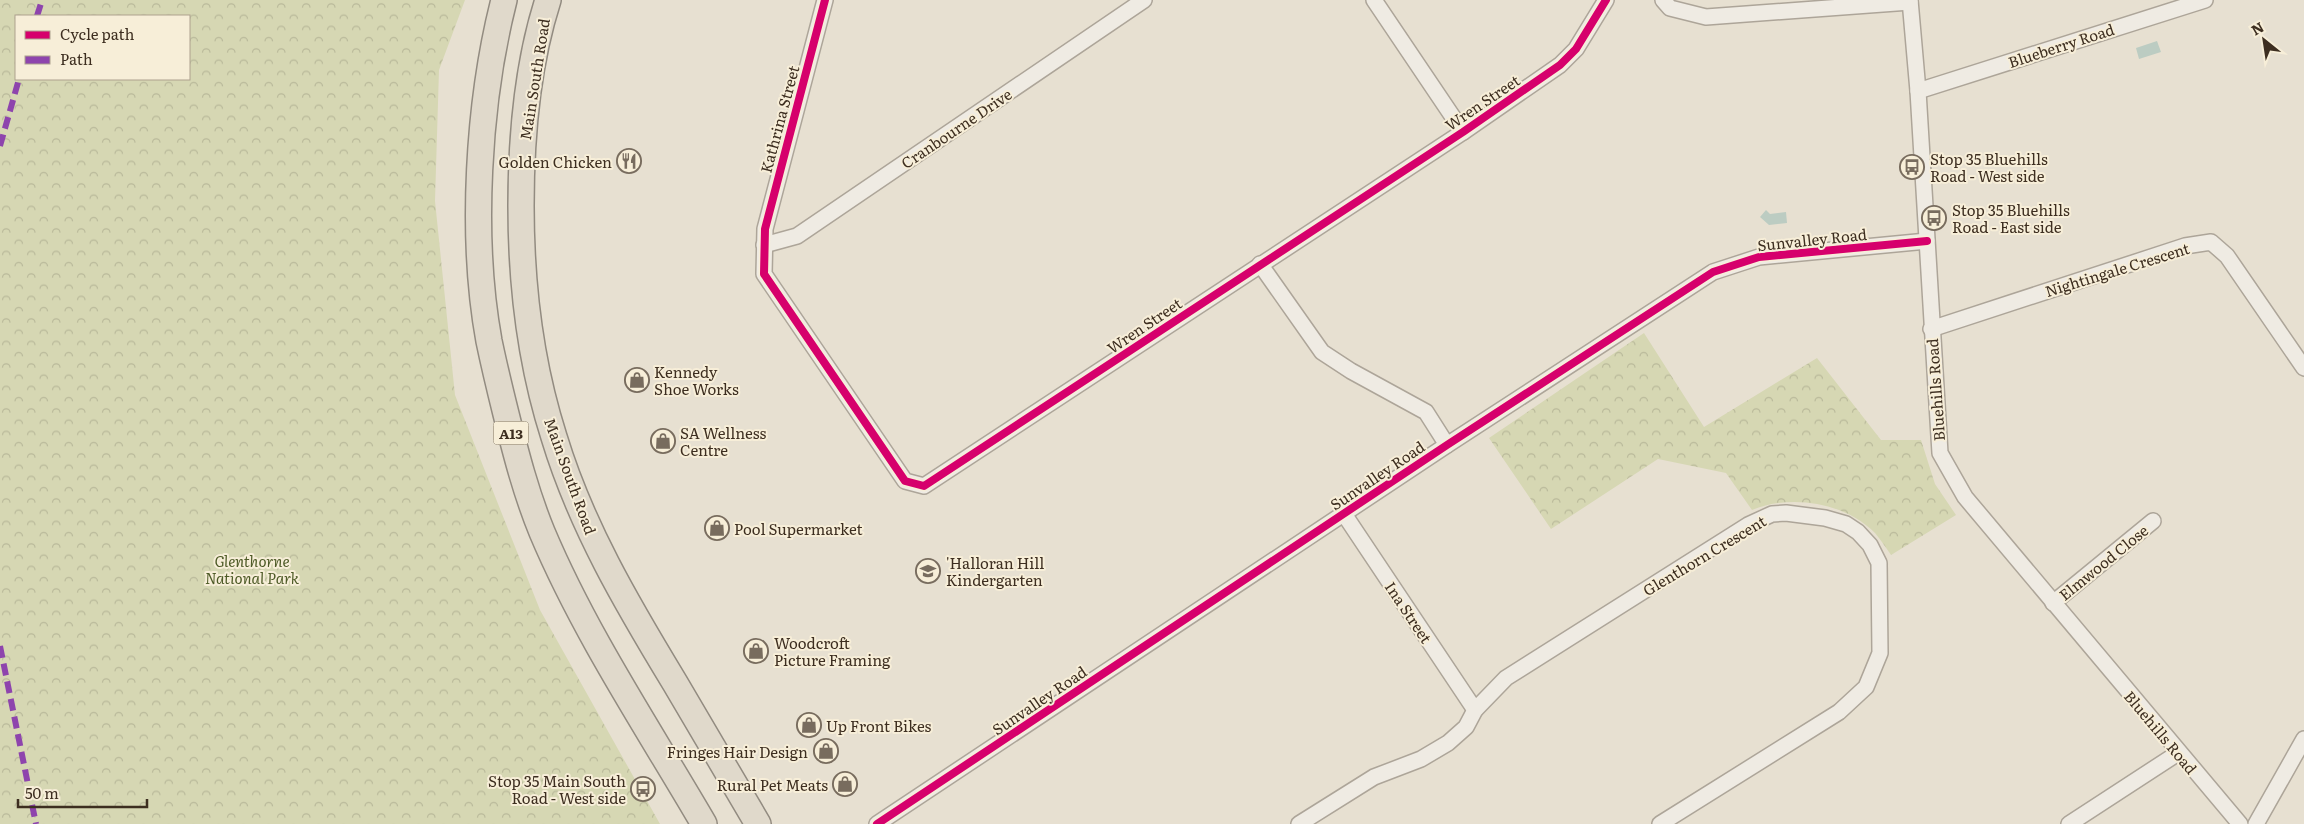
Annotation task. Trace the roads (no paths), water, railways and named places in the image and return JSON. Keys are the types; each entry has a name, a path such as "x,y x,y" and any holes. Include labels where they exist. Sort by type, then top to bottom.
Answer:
{"highway":[{"name":"A13","path":"504,0 495,37 489,78 478,196 485,307 496,370 524,481 542,532 594,637 704,824"},
{"name":"Main South Road","path":"548,0 536,48 521,163 521,247 525,305 538,375 553,437 579,506 603,559 758,824"},
{"path":"674,773 717,824"}],"street":[{"name":"Kathrina Street","path":"764,245 764,230 825,0"},
{"name":"Cranbourne Drive","path":"764,245 797,236 1144,0"},
{"path":"1374,0 1463,132"},
{"name":"Wren Street","path":"764,245 764,274 779,297 905,481 924,486 1463,132 1560,66 1576,49 1606,0"},
{"path":"1663,0 1670,8 1706,17 1910,1"},
{"name":"Blueberry Road","path":"1918,90 2205,0"},
{"name":"Bluehills Road","path":"1910,1 1918,90 1940,452 1965,497 2178,753 2240,824"},
{"name":"Sunvalley Road","path":"877,824 1713,272 1759,257 1927,241"},
{"name":"Nightingale Crescent","path":"1931,328 2185,246 2211,242 2227,256 2304,368"},
{"path":"1260,264 1322,352 1351,371 1426,412 1447,446"},
{"name":"Glenthorn Crescent","path":"1299,824 1374,777 1421,759 1448,743 1466,727 1475,710 1506,678 1748,524 1772,514 1786,512 1825,518 1846,524 1870,545 1879,563 1880,653 1866,687 1839,712 1660,824"},
{"name":"Ina Street","path":"1344,514 1475,710"},
{"name":"Elmwood Close","path":"2053,603 2153,521"},
{"path":"2256,824 2304,739"},
{"path":"2070,824 2178,753"}],"place":[{"name":"Golden Chicken","path":"629,161"},
{"name":"Stop 35 Bluehills Road - West side","path":"1912,167"},
{"name":"Stop 35 Bluehills Road - East side","path":"1934,218"},
{"name":"Kennedy Shoe Works","path":"637,380"},
{"name":"SA Wellness Centre","path":"663,441"},
{"name":"Pool Supermarket","path":"717,528"},
{"name":"'Halloran Hill Kindergarten","path":"928,571"},
{"name":"Woodcroft Picture Framing","path":"756,651"},
{"name":"Up Front Bikes","path":"809,725"},
{"name":"Fringes Hair Design","path":"826,751"},
{"name":"Rural Pet Meats","path":"845,784"},
{"name":"Stop 35 Main South Road - West side","path":"643,789"}],"park label":[{"name":"Glenthorne National Park","path":"252,568"}]}
